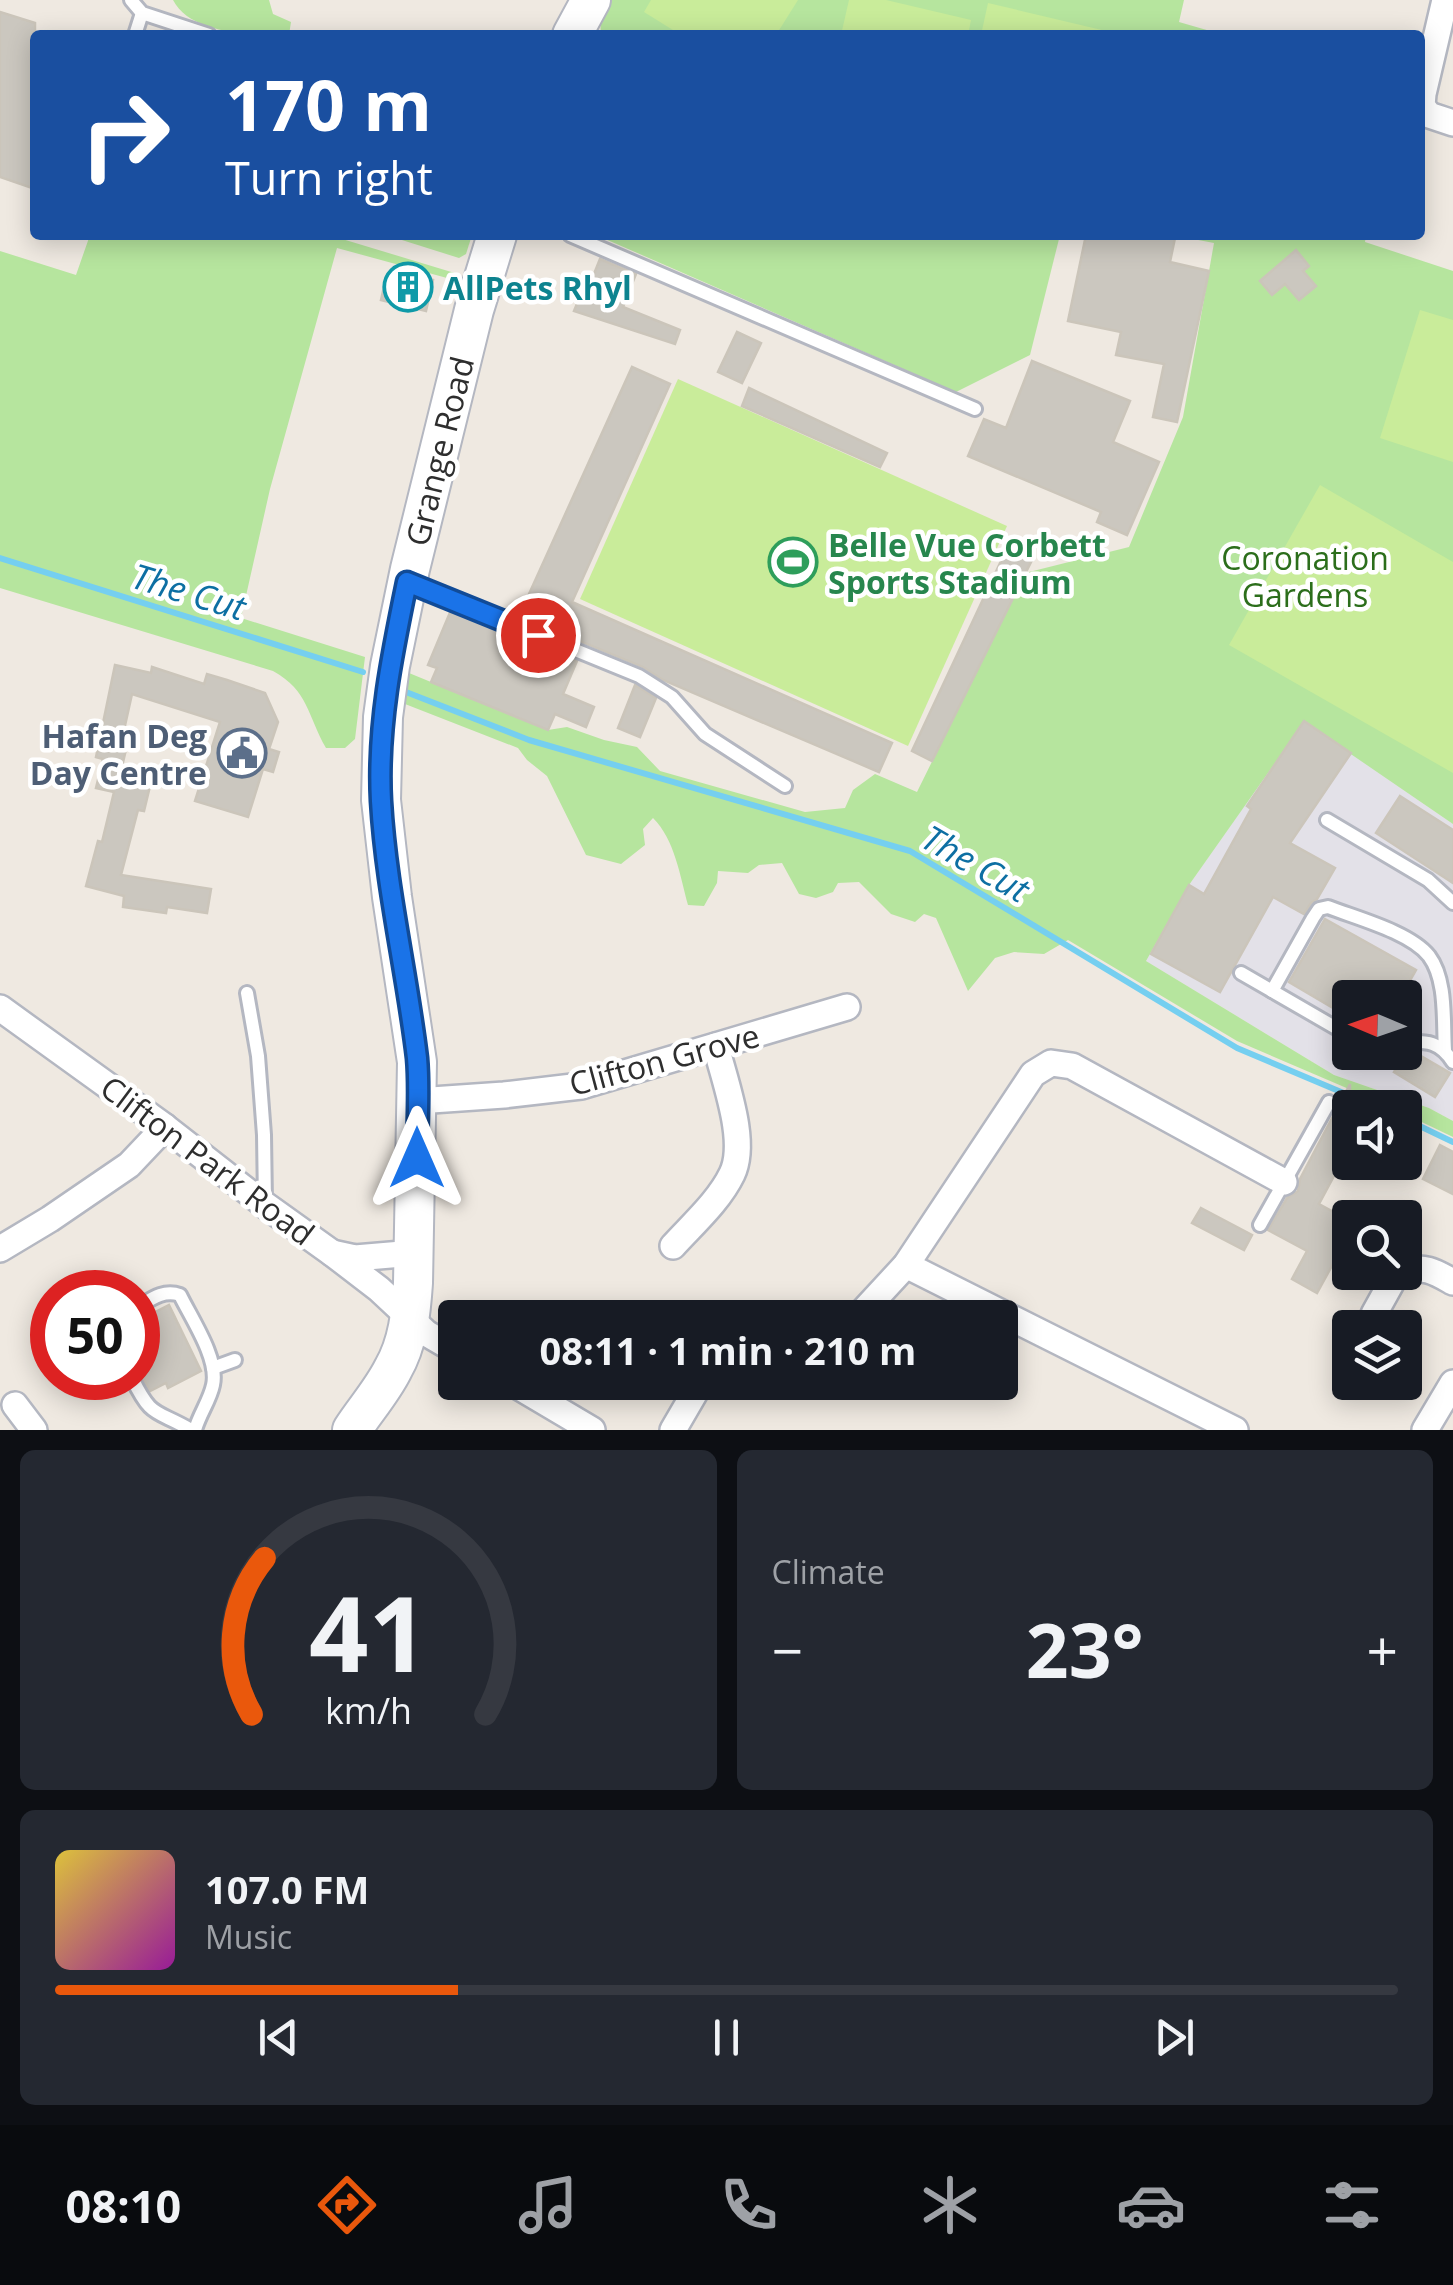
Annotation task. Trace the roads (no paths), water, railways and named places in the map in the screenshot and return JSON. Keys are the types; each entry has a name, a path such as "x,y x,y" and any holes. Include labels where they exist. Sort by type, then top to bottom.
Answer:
{"main road":[{"path":"575,30 591,0"},
{"name":"Grange Road","path":"352,1430 394,1369 404,1344 410,1319 414,1253 417,1062 381,800 383,716 407,582 474,310 495,240"}],"street":[{"path":"1425,85 1444,0"},
{"path":"1425,110 1453,123"},
{"name":"Clifton Grove","path":"417,1101 581,1086 848,1007"},
{"name":"Clifton Park Road","path":"0,1008 332,1253 438,1339"},
{"path":"673,1246 735,1170 737,1132 716,1046"},
{"path":"874,1300 906,1265 1034,1074 1050,1064 1072,1066 1284,1182"},
{"path":"0,1248 129,1166 165,1127"},
{"path":"332,1253 355,1258 414,1253"},
{"path":"906,1265 1235,1430"},
{"path":"1422,1271 1453,1282"},
{"path":"1425,1430 1453,1383"},
{"path":"541,1400 592,1430"},
{"path":"673,1430 691,1400"},
{"path":"15,1404 34,1430"}],"lane":[{"path":"131,0 142,14 193,30"},
{"path":"137,30 142,14"},
{"path":"582,240 976,409"},
{"path":"407,582 639,676 672,697 705,734 785,786"},
{"path":"1327,820 1428,880 1453,903"},
{"path":"1272,991 1319,910 1328,907 1402,936 1429,956 1442,992 1445,1050 1453,1062"},
{"path":"1241,973 1332,1026"},
{"path":"246,994 258,1056 265,1205"},
{"path":"1422,1042 1445,1050"},
{"path":"1260,1226 1329,1102"},
{"path":"143,1400 153,1412 193,1430 214,1385 206,1348 180,1296 172,1292 160,1295"},
{"path":"213,1368 234,1360"}],"waterway":[{"name":"The Cut","path":"0,558 363,672"},
{"name":"The Cut","path":"406,692 529,740 910,851 1237,1048 1336,1090"},
{"name":"The Cut","path":"1422,1127 1453,1142"}],"place":[{"name":"AllPets Rhyl","path":"408,287"},
{"name":"Belle Vue Corbett Sports Stadium","path":"793,562"},
{"name":"Hafan Deg Day Centre","path":"242,753"}],"park label":[{"name":"Coronation Gardens","path":"1305,576"}]}
